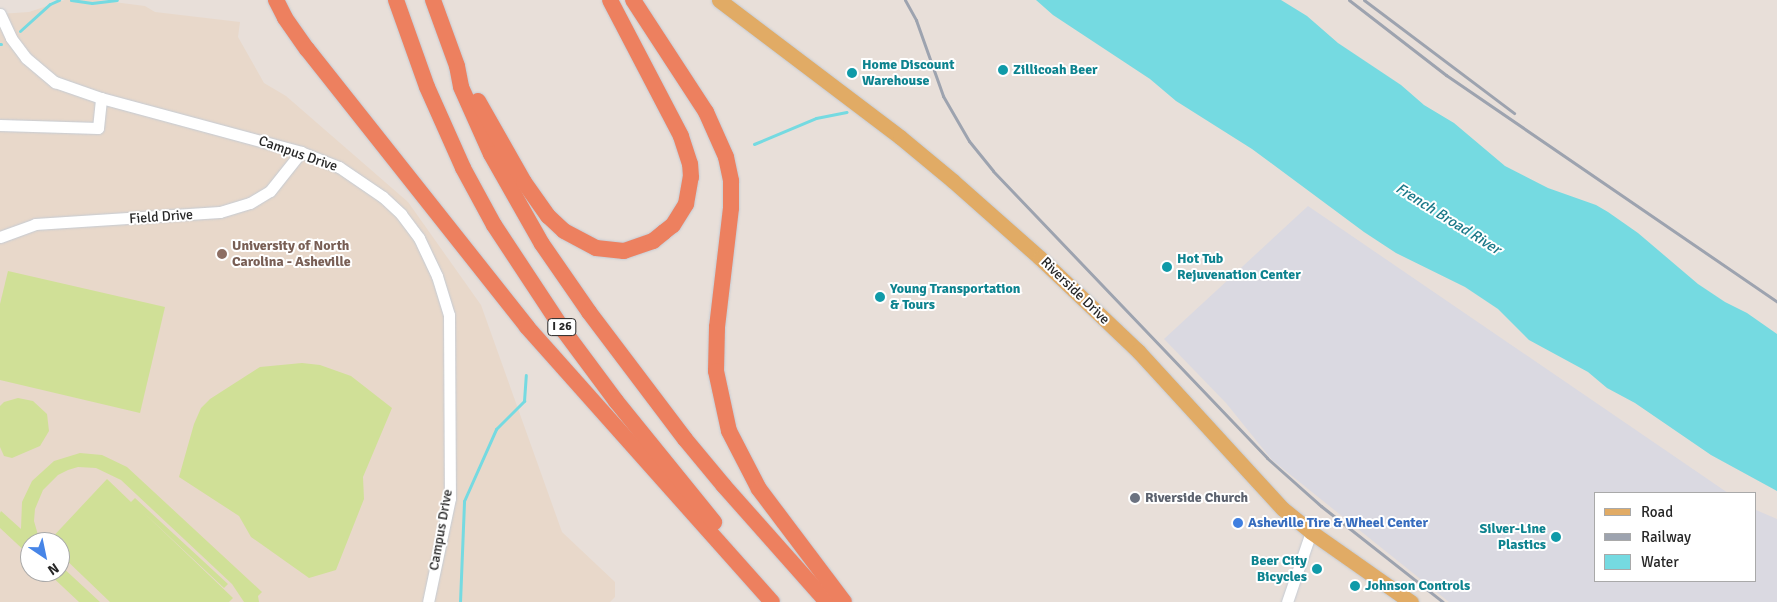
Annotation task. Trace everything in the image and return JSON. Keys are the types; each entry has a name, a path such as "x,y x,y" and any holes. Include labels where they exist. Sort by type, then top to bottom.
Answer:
{"highway":[{"path":"457,66 471,85 524,182 548,216 564,231 596,248 624,251 638,248 664,232 680,215 686,204 689,190 690,164 681,136 610,0"},
{"path":"276,2 306,49 527,327 772,602"},
{"path":"639,4 706,112 723,149 729,173 731,208 716,327 716,371 729,431 759,489 844,602"},
{"name":"I 26","path":"435,5 457,66 461,87 496,163 538,236 589,312 712,473 827,602"},
{"name":"I 26","path":"398,7 427,87 463,168 516,260 564,331 661,459 785,602"}],"main road":[{"name":"Riverside Drive","path":"719,0 900,137 1040,258 1194,409 1268,494 1311,532 1411,602"}],"street":[{"name":"Campus Drive","path":"0,14 11,38 26,58 41,72 56,82 101,98 301,152 339,167 367,184 401,214 419,238 438,276 449,315 450,498 428,602"},
{"path":"0,125 98,128 101,98"},
{"name":"Field Drive","path":"0,237 35,224 52,222 139,219 220,212 250,203 270,191 301,152"},
{"path":"1286,602 1311,532"}],"shaded area":[{"name":"University of North Carolina - Asheville","path":"65,0 98,0 145,6 155,12 240,22 238,37 264,83 286,96 408,202 481,305 562,532 615,582 615,597 610,602 0,602 0,14 29,12"},
{"path":"1308,206 1727,492 1594,492 1594,582 1757,582 1757,510 1777,519 1777,602 1449,602 1272,460 1226,403 1164,339"}],"green space":[{"path":"8,271 165,307 140,413 0,380 0,304"},
{"path":"302,363 320,365 351,376 392,408 363,477 364,499 336,570 309,578 251,537 239,516 179,477 194,424 201,408 210,399 260,367"},
{"path":"18,398 33,401 47,414 49,431 40,446 12,458 4,456 0,447 0,406 4,402"},
{"path":"80,453 102,455 127,467 262,592 258,596 259,602 244,602 232,584 121,480 96,468 78,467 68,470 58,475 43,490 35,509 34,521 37,532 20,532 20,547 0,528 0,513 1,511 21,529 22,502 32,481 54,461"},
{"path":"107,479 131,502 135,498 228,584 224,588 143,512 233,598 229,602 110,602 70,564 70,532 57,532"},
{"path":"70,574 100,602 79,602 58,582 70,582"}],"water":[{"name":"French Broad River","path":"1036,0 1281,0 1307,16 1338,43 1401,85 1424,105 1454,123 1505,166 1548,188 1596,205 1608,212 1638,233 1698,284 1725,302 1747,313 1777,334 1777,491 1711,455 1635,403 1607,388 1588,372 1529,340 1498,309 1465,287 1396,253 1364,232 1252,149 1176,101 1150,79 1053,15"}],"waterway":[{"path":"20,31 50,4 59,0"},
{"path":"71,0 92,3 117,0"},
{"path":"754,144 816,118 846,112"},
{"path":"460,602 464,501 496,429 524,401 526,375"}],"railway":[{"path":"905,0 916,20 943,96 969,141 993,171 1267,458 1321,506 1443,602"},
{"path":"1349,0 1446,75 1777,302"},
{"path":"1364,0 1514,113"}],"place":[{"name":"Zillicoah Beer","path":"1003,70"},
{"name":"Home Discount Warehouse","path":"852,73"},
{"name":"University of North Carolina - Asheville","path":"222,254"},
{"name":"Hot Tub Rejuvenation Center","path":"1167,267"},
{"name":"Young Transportation & Tours","path":"880,297"},
{"name":"Riverside Church","path":"1135,498"},
{"name":"Asheville Tire & Wheel Center","path":"1238,523"},
{"name":"Silver-Line Plastics","path":"1556,537"},
{"name":"Beer City Bicycles","path":"1317,569"},
{"name":"Johnson Controls","path":"1355,586"}]}
